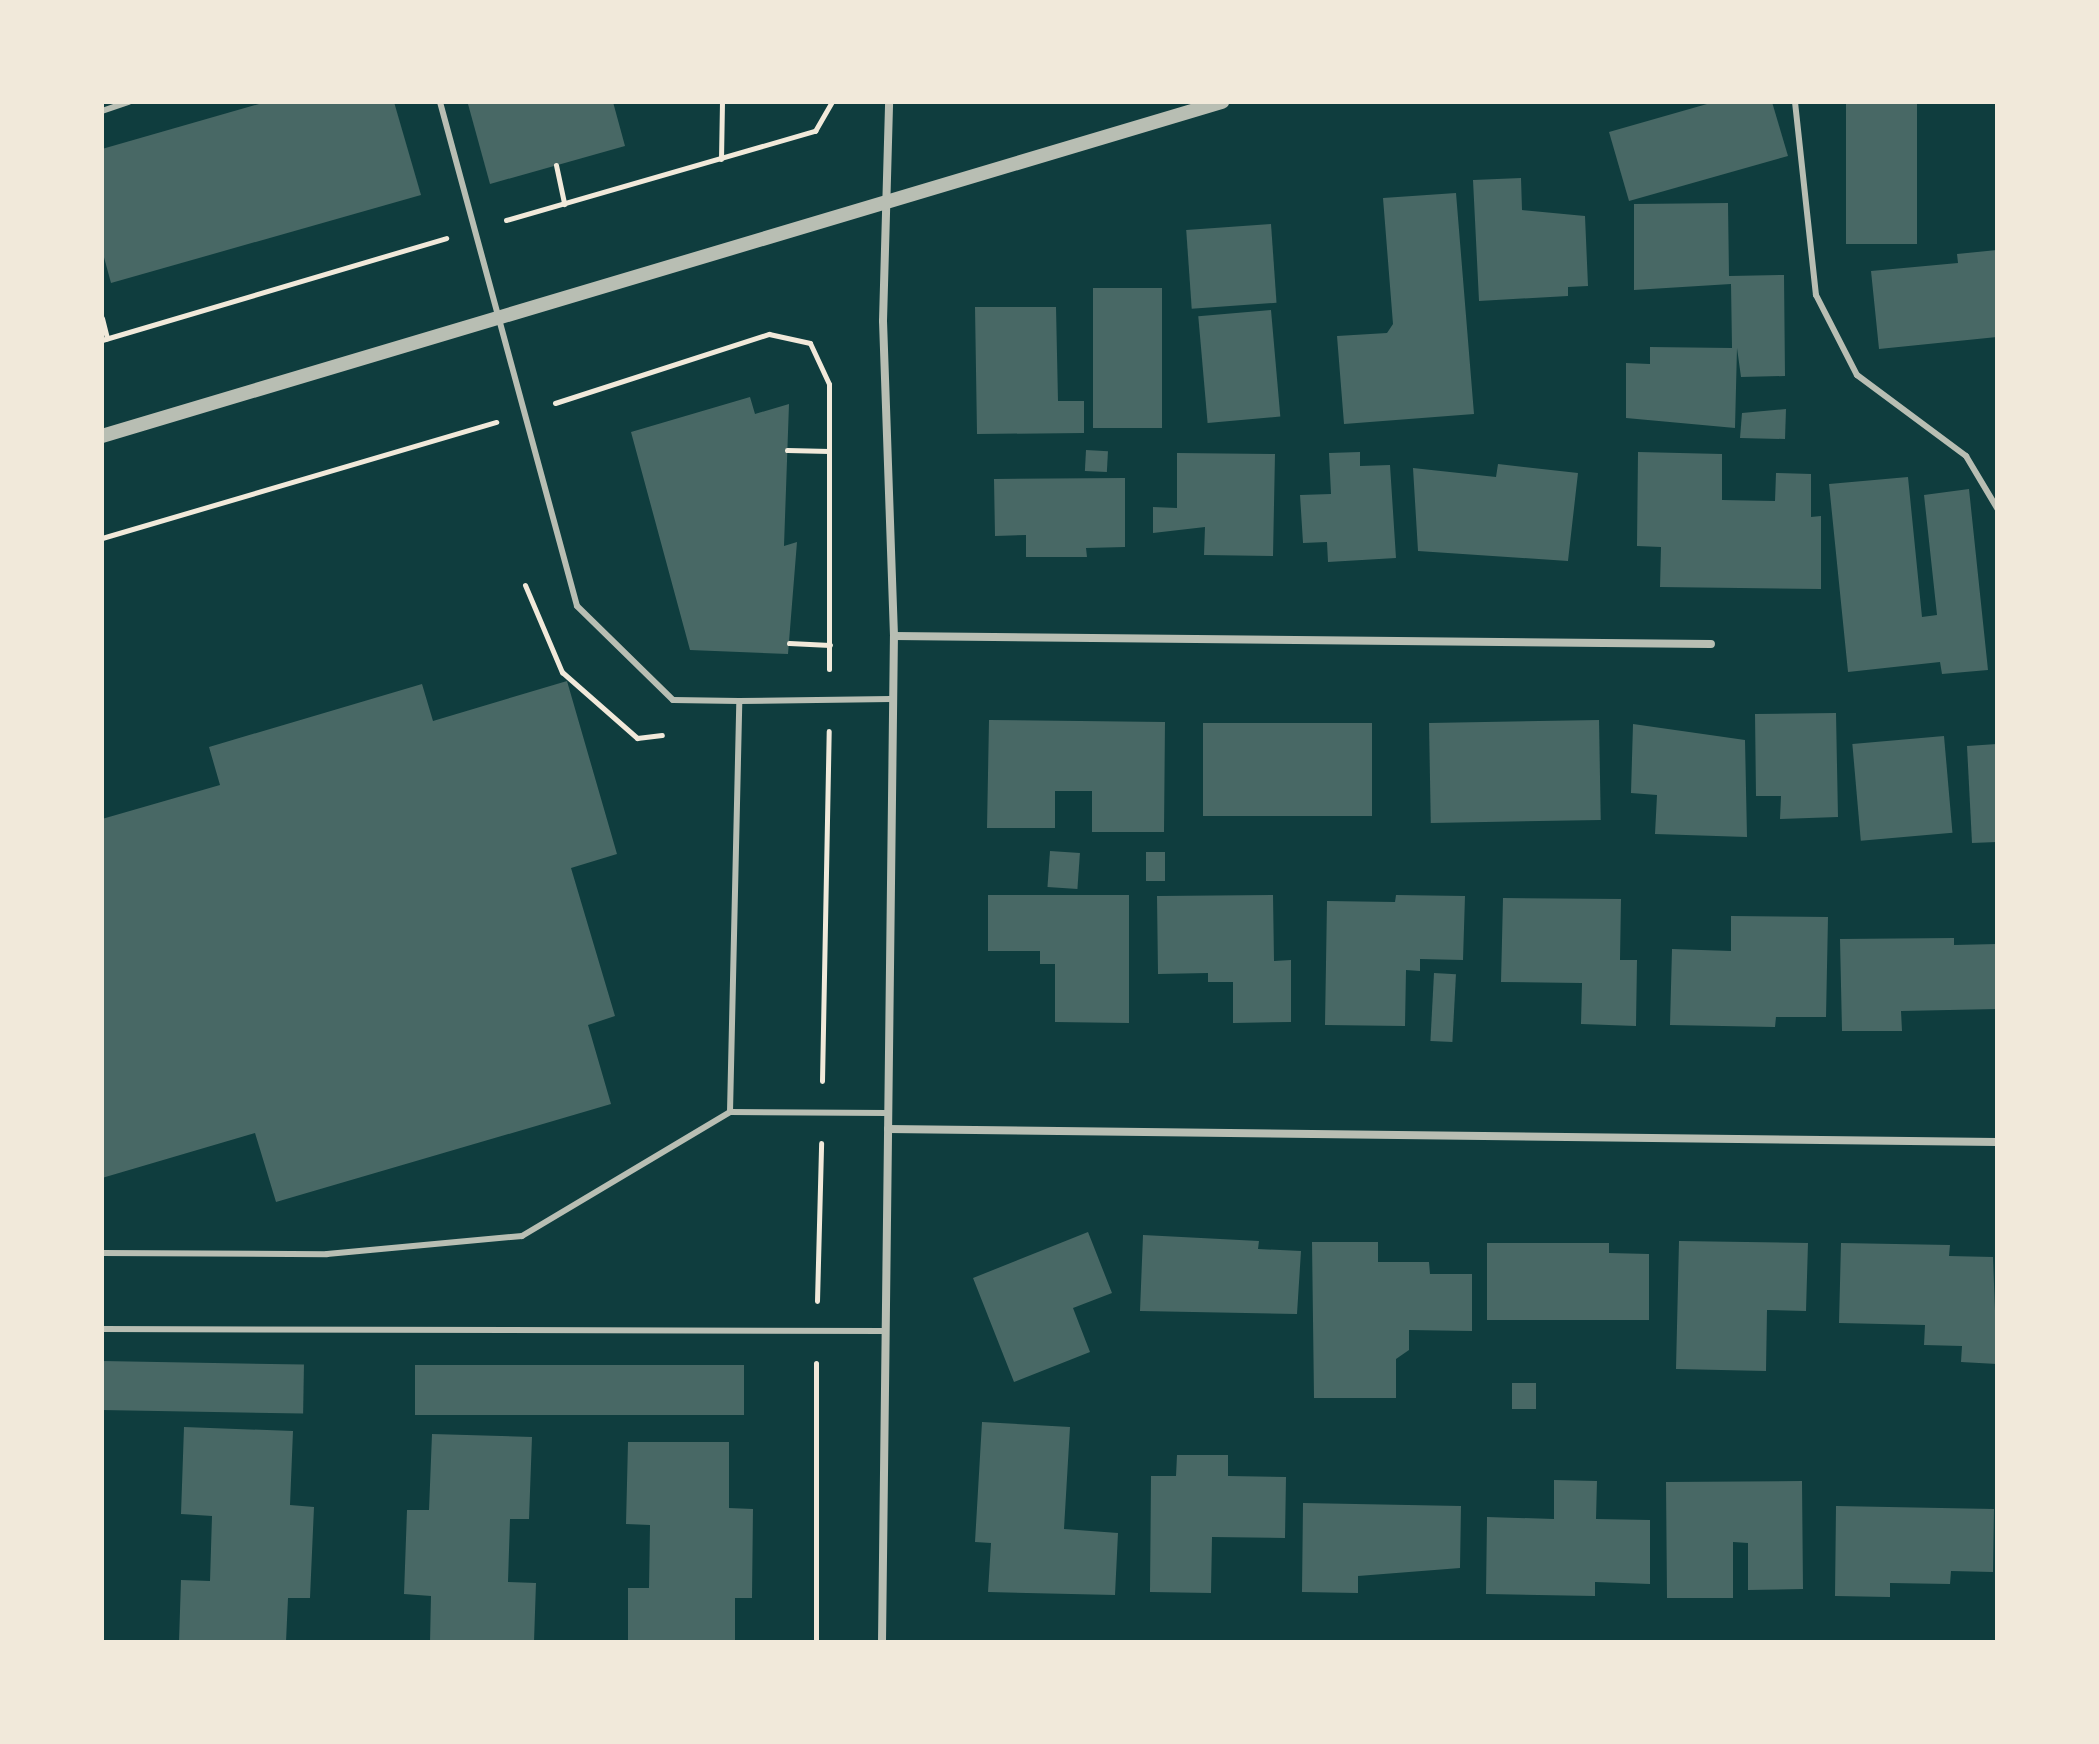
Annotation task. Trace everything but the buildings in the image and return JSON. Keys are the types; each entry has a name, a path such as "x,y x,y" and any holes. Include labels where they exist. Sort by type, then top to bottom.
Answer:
{"street":[{"path":"882,1642 894,636 887,205 889,102"},
{"path":"102,436 887,205 1222,102"},
{"path":"894,636 1711,644"},
{"path":"888,1129 1997,1142"}],"lane":[{"path":"102,111 128,102"},
{"path":"440,102 503,318 577,606 673,700 891,699"},
{"path":"1795,102 1816,295 1857,375 1966,456 1997,508"},
{"path":"730,1112 739,701"},
{"path":"102,1253 327,1254 522,1236 730,1112 887,1113"},
{"path":"102,1329 885,1331"}],"path":[{"path":"721,159 722,102"},
{"path":"102,318 105,339 721,159 815,131 832,102"},
{"path":"556,165 564,204"},
{"path":"102,538 526,413 737,342 798,337 816,349 829,384 830,645 816,1332 816,1642"},
{"path":"787,450 829,451"},
{"path":"525,585 562,672 637,738 662,735"},
{"path":"789,643 830,645"}]}
